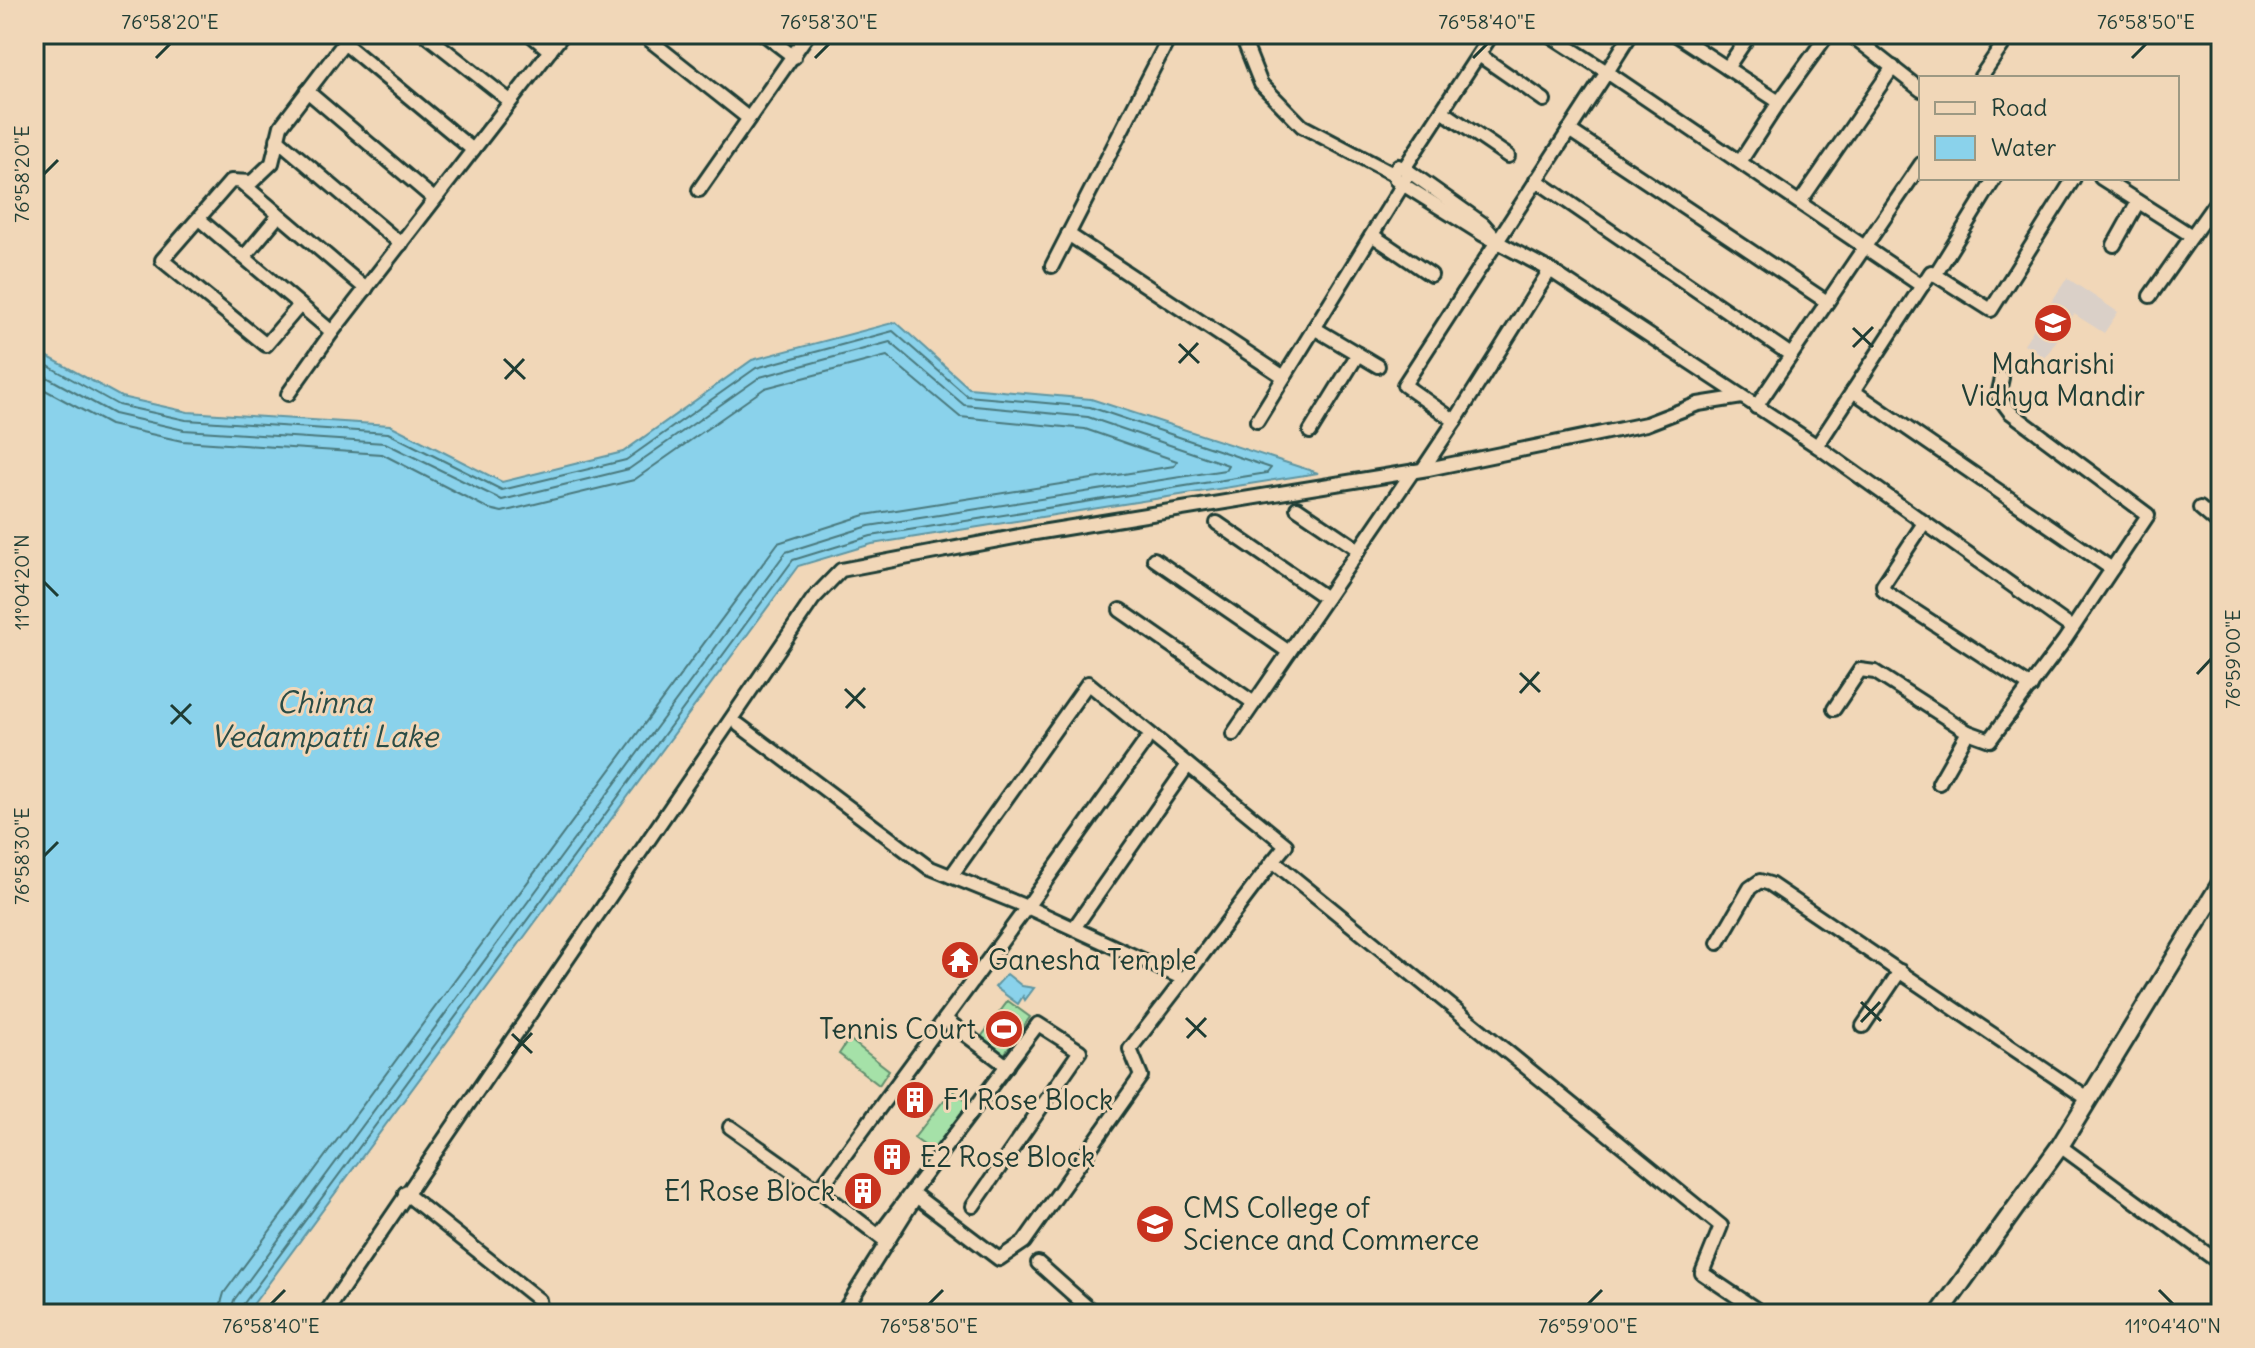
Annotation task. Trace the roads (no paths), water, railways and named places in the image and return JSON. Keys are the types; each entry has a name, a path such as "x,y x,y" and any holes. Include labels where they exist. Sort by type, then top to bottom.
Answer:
{"main road":[{"path":"1939,1314 2060,1146 2221,883"}],"street":[{"path":"425,34 510,101"},
{"path":"530,34 550,51"},
{"path":"288,394 332,332 563,34"},
{"path":"642,34 748,118"},
{"path":"764,34 794,57"},
{"path":"699,190 808,34"},
{"path":"1052,266 1171,34"},
{"path":"1241,34 1261,84 1302,126 1401,174 1483,224 1498,241 1550,270 1817,446 2072,628"},
{"path":"1257,421 1400,189 1401,174 1492,34"},
{"path":"1455,421 1404,385 1631,34"},
{"path":"1675,34 1779,102"},
{"path":"1727,68 1750,34"},
{"path":"1740,162 1828,34"},
{"path":"1850,34 1919,88"},
{"path":"1981,76 2010,34"},
{"path":"1552,35 1922,286"},
{"path":"300,305 266,345 162,260 231,181 252,182 272,163 281,126 348,39 473,150"},
{"path":"1479,55 1544,100"},
{"path":"1800,202 1893,67"},
{"path":"307,91 434,199"},
{"path":"1442,111 1508,156"},
{"path":"1569,130 1827,302"},
{"path":"277,139 401,244"},
{"path":"1756,407 1919,167"},
{"path":"1536,180 1791,355"},
{"path":"1935,275 1994,180"},
{"path":"1817,446 1931,272 1991,310 2073,180"},
{"path":"2104,180 2192,236"},
{"path":"242,183 366,289"},
{"path":"2150,296 2221,195"},
{"path":"2114,245 2138,202"},
{"path":"244,257 279,215"},
{"path":"199,219 332,332"},
{"path":"1068,234 1284,377"},
{"path":"1372,235 1431,275"},
{"path":"1233,734 1359,550 1455,421 1550,270"},
{"path":"1314,328 1378,366"},
{"path":"1310,432 1358,354"},
{"path":"1834,709 1860,670 1875,672 1968,732 1990,740 2031,687 2148,515 2010,412 1998,396 2002,378"},
{"path":"1853,391 2112,569"},
{"path":"326,1314 405,1193 813,599 841,570 1035,533 1418,470 1646,424 1698,404 1742,397"},
{"path":"1297,508 1359,550"},
{"path":"2200,508 2221,526"},
{"path":"1217,523 1326,598"},
{"path":"1924,523 1883,585 1884,591 2031,687"},
{"path":"1154,559 1289,652"},
{"path":"1120,610 1254,703"},
{"path":"883,1238 916,1196 999,1259 1024,1242 1141,1076 1130,1049 1286,845 1088,683 951,876"},
{"path":"739,725 928,867 1027,907 1184,979"},
{"path":"1939,783 1968,732"},
{"path":"819,1190 1145,742"},
{"path":"1074,928 1188,765"},
{"path":"1273,861 1721,1226 1702,1273 1763,1314"},
{"path":"1718,943 1750,888 1760,881 1900,971 2088,1099"},
{"path":"1863,1026 1900,971"},
{"path":"945,1019 1007,1066"},
{"path":"842,1314 883,1238 1038,1024 1080,1051 973,1206"},
{"path":"730,1127 883,1238"},
{"path":"2060,1146 2221,1264"},
{"path":"405,1193 539,1300 541,1314"},
{"path":"1038,1263 1095,1314"}],"water":[{"name":"Chinna Vedampatti Lake","path":"896,322 969,388 1091,399 1318,473 872,544 798,566 246,1314 34,1314 34,349 121,397 188,412 390,425 502,482 623,452 752,360"},
{"path":"1007,974 1022,986 1034,988 1018,1004 995,987"}],"place":[{"name":"Maharishi Vidhya Mandir","path":"2053,323"},
{"name":"Ganesha Temple","path":"960,960"},
{"name":"Tennis Court","path":"1004,1029"},
{"name":"F1 Rose Block","path":"915,1100"},
{"name":"E2 Rose Block","path":"892,1157"},
{"name":"E1 Rose Block","path":"863,1191"},
{"name":"CMS College of Science and Commerce","path":"1155,1224"}]}
